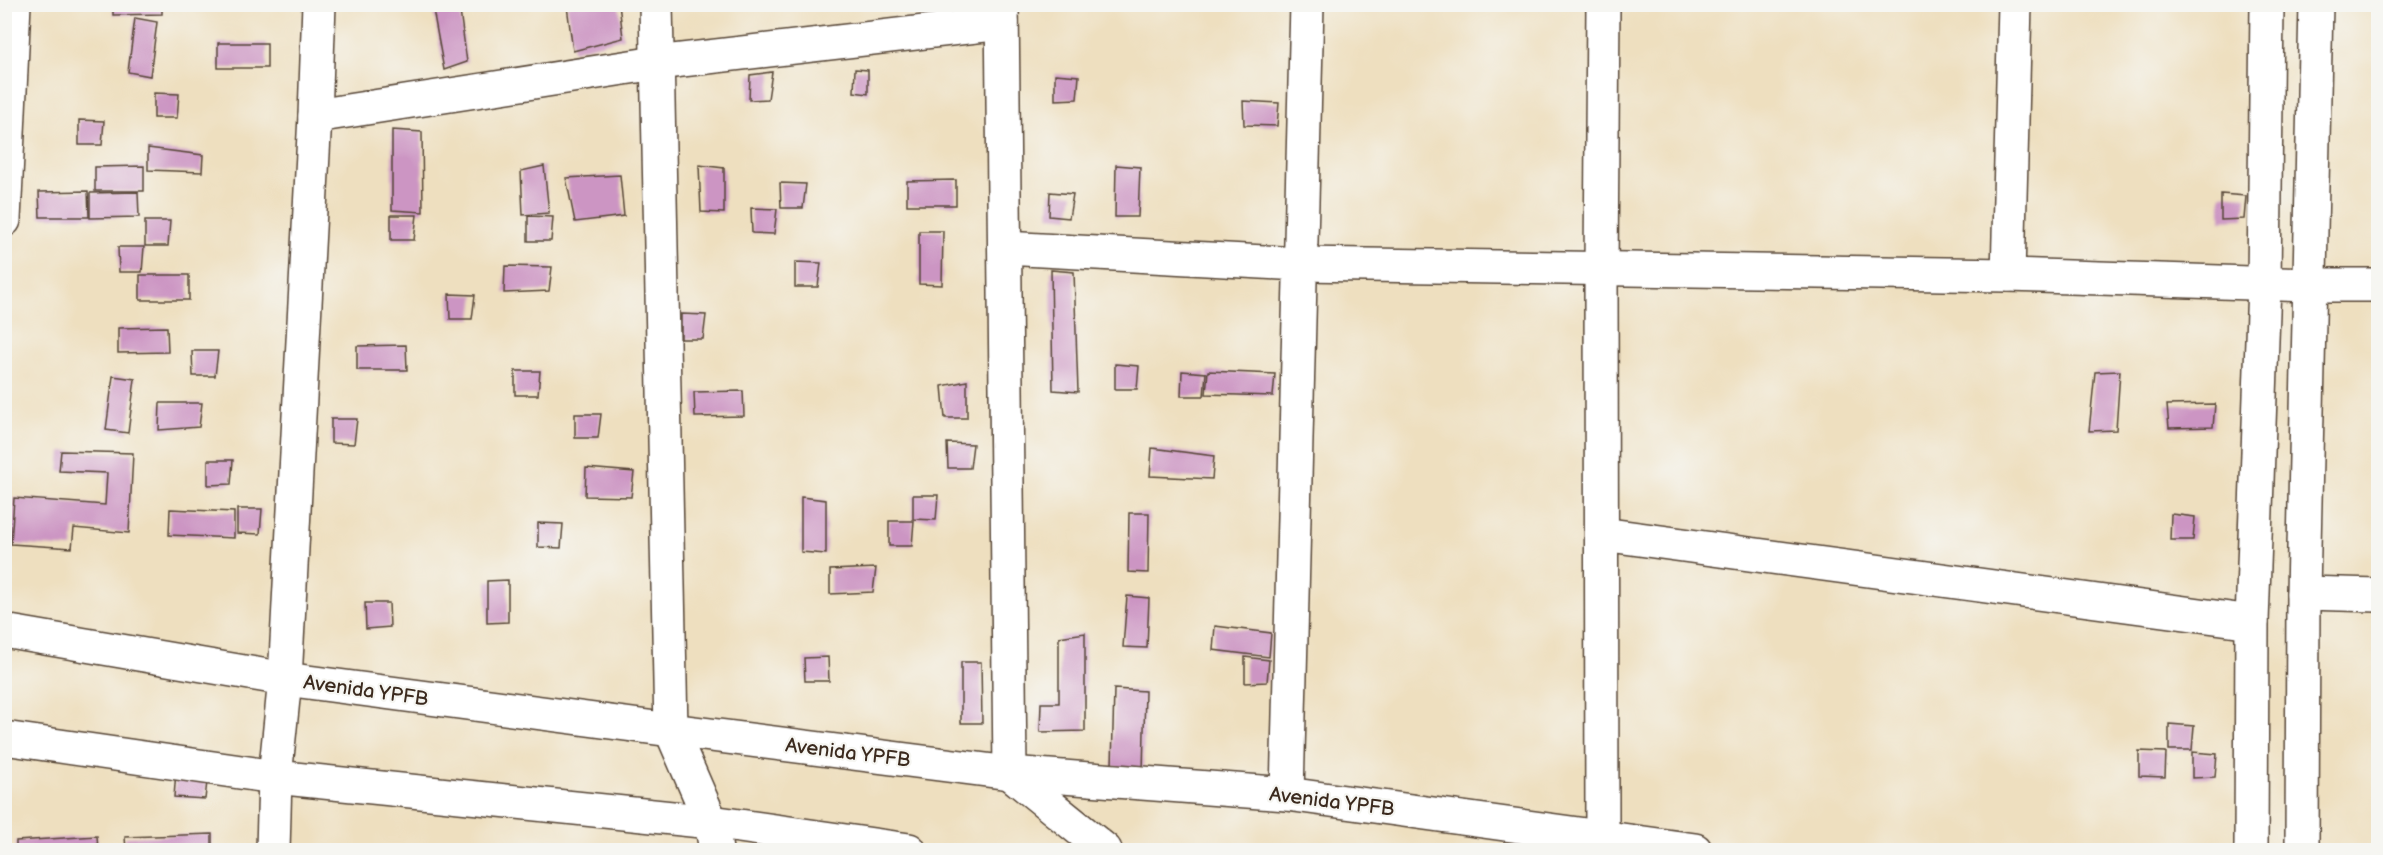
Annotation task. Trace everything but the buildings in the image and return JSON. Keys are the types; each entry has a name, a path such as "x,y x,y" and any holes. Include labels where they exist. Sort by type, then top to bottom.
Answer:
{"street":[{"path":"4,220 14,4"},
{"path":"273,850 275,777 285,679 319,4"},
{"path":"656,4 671,730 713,836"},
{"path":"1287,794 1307,4"},
{"path":"1602,838 1603,4"},
{"path":"2008,275 2015,4"},
{"path":"2251,850 2253,622 2264,284 2267,4"},
{"path":"2302,850 2303,593 2316,4"},
{"path":"315,116 656,63 1002,14 1010,773 1105,850"},
{"path":"1005,248 1300,264 2008,275 2264,284 2379,285"},
{"path":"1602,534 2253,622"},
{"path":"2303,593 2379,595"},
{"name":"Avenida YPFB","path":"4,631 285,679 671,730 1010,773 1287,794 1695,850"},
{"path":"4,738 713,836 909,850"}]}
